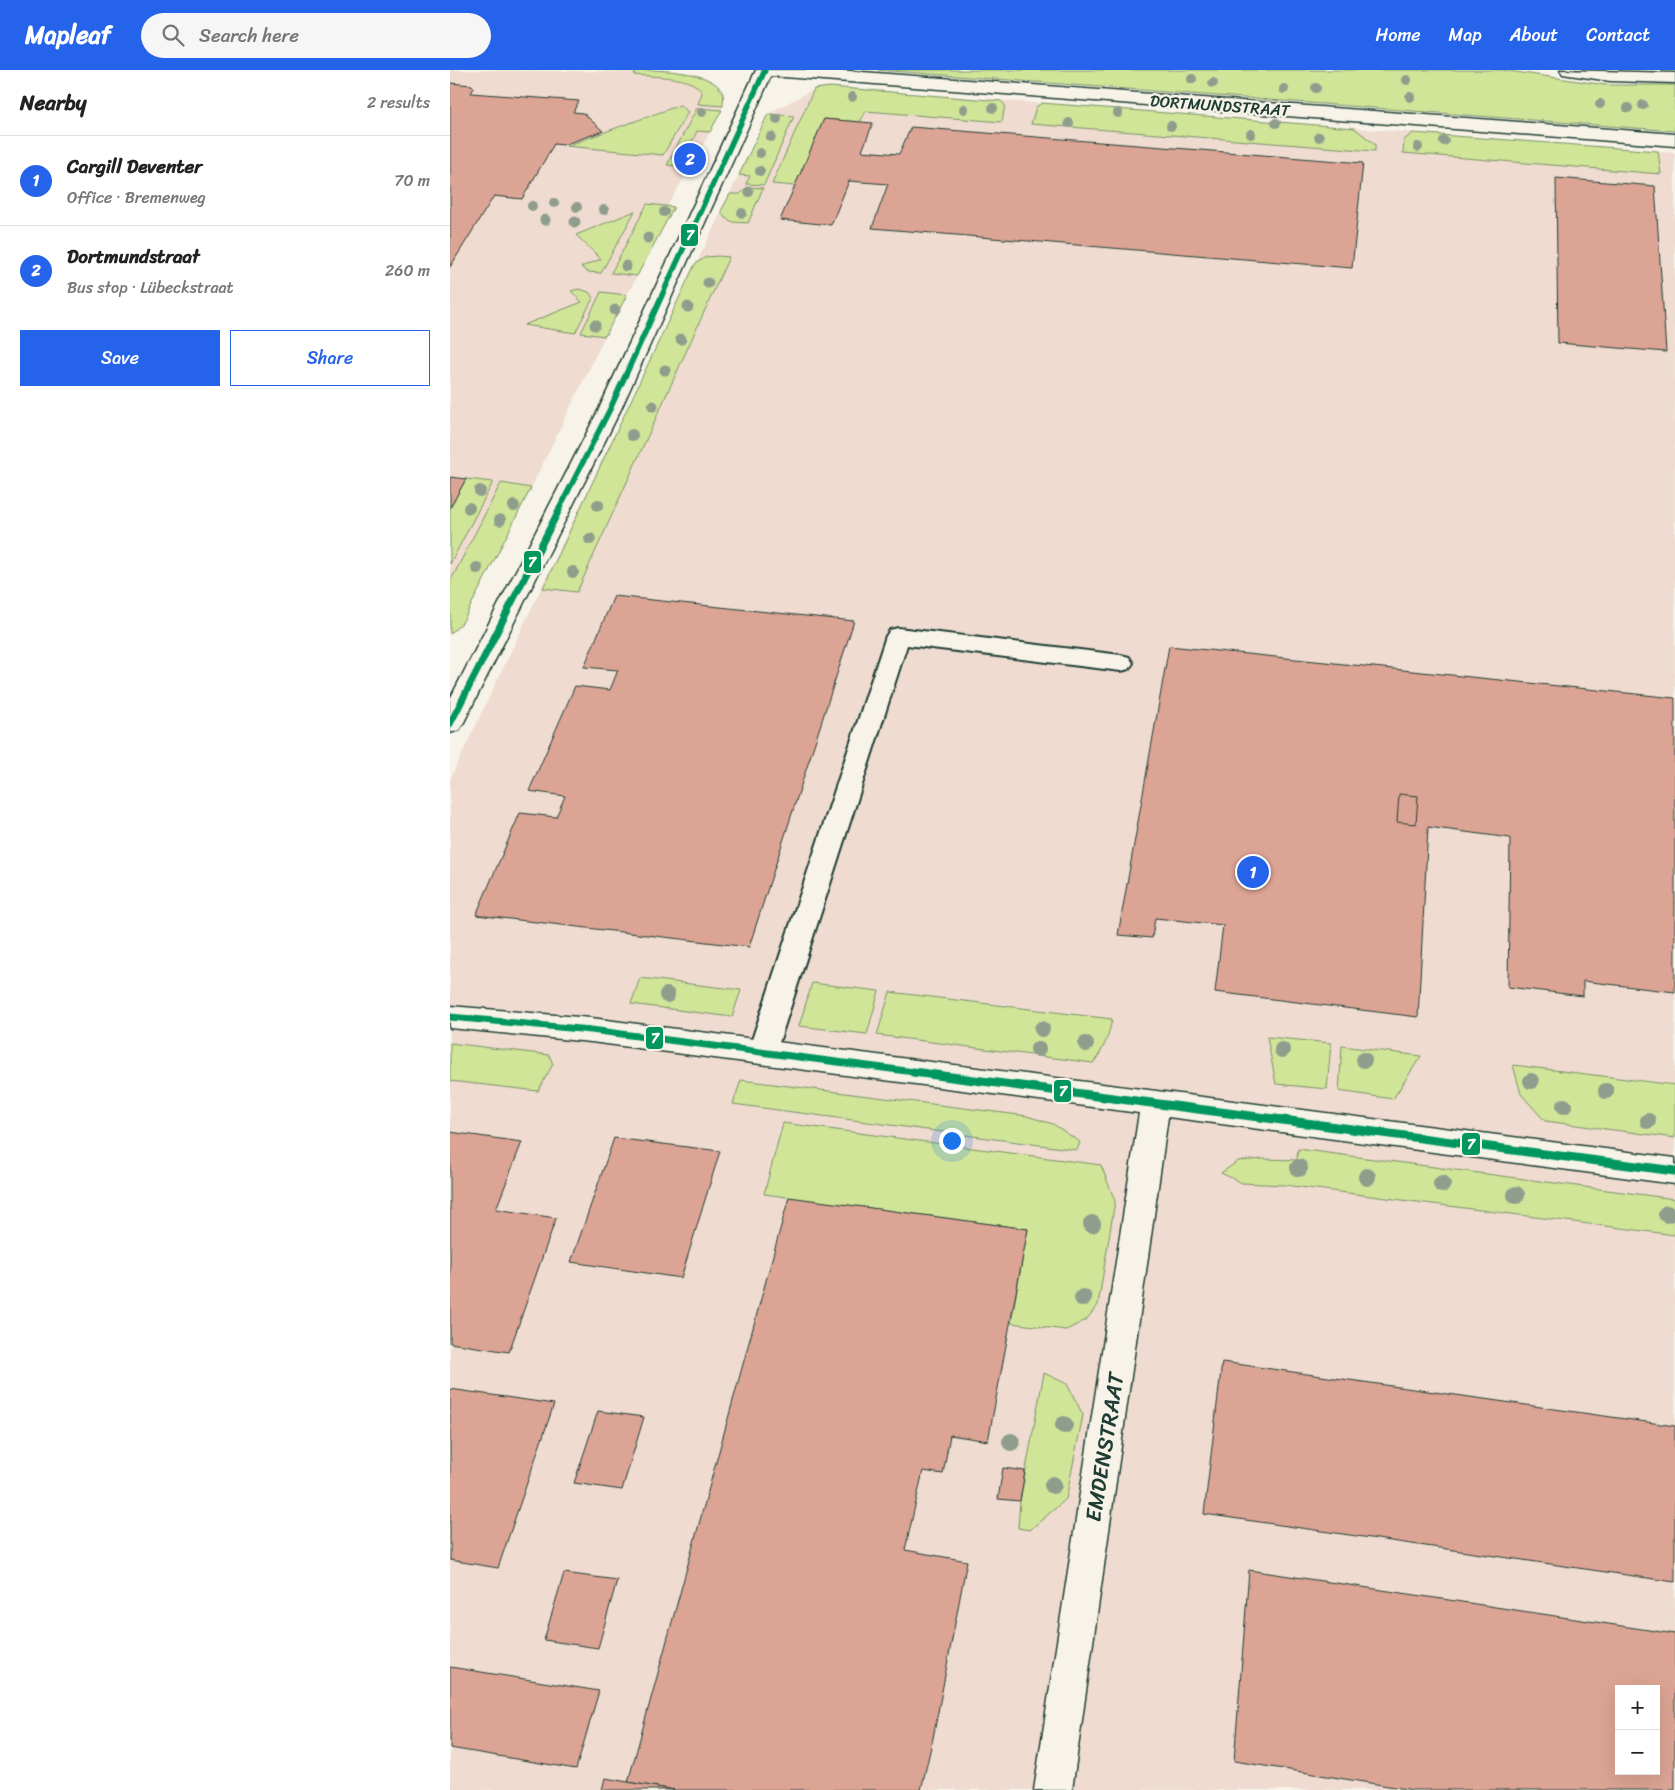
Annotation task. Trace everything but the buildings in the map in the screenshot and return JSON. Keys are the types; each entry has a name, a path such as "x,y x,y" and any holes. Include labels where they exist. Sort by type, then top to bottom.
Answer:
{"street":[{"name":"DORTMUNDSTRAAT","path":"765,70 1675,140"},
{"path":"450,724 461,681 610,409 765,70"},
{"path":"1569,70 1610,76 1675,78"},
{"path":"450,1017 591,1030 1675,1171"},
{"name":"EMDENSTRAAT","path":"1053,1790 1155,1103"}],"lane":[{"path":"762,1052 898,636 1121,662"}],"shaded area":[{"path":"450,70 684,72 704,77 714,83 723,93 723,106 698,155 666,208 673,209 605,336 531,488 462,623 450,634"},
{"path":"830,87 1675,153 1675,1790 450,1790 450,779 768,114 814,89"}],"green space":[{"path":"637,70 671,71 709,80 718,86 723,94 723,106 698,104 702,93 698,87 691,83 672,78 634,75"},
{"path":"878,70 1502,70 1606,85 1675,85 1675,131"},
{"path":"830,87 1001,101 1005,105 1002,122 866,111 860,122 824,119 795,186 772,184 814,89"},
{"path":"1042,103 1354,128 1375,144 1375,151 1031,124 1036,107"},
{"path":"680,105 688,112 663,155 566,146"},
{"path":"697,108 722,110 710,132 697,131 688,150 698,155 690,167 667,165"},
{"path":"768,114 794,116 764,185 746,184 750,176 739,175"},
{"path":"1413,133 1658,151 1661,174 1403,153 1404,140"},
{"path":"747,187 763,188 748,223 733,222 725,218 721,211 730,194 740,194"},
{"path":"647,204 674,207 637,276 611,273"},
{"path":"635,211 601,273 587,272 581,267 601,259 576,235"},
{"path":"706,257 729,257 577,592 543,588 695,264"},
{"path":"579,289 589,292 593,298 575,333 524,325 582,302 571,291"},
{"path":"601,292 627,295 605,336 581,333"},
{"path":"466,479 493,482 450,564 450,508"},
{"path":"501,483 531,488 462,623 450,634 450,582"},
{"path":"640,978 741,990 732,1017 631,1004"},
{"path":"812,983 879,991 867,1034 799,1026"},
{"path":"890,992 1112,1019 1106,1042 1093,1063 877,1035"},
{"path":"1267,1037 1331,1043 1327,1089 1276,1084"},
{"path":"450,1043 549,1055 553,1064 538,1091 450,1081"},
{"path":"1342,1046 1421,1056 1393,1099 1339,1091"},
{"path":"1513,1065 1675,1085 1675,1138 1545,1121 1521,1094"},
{"path":"741,1080 1027,1116 1053,1124 1080,1142 1077,1150 733,1104"},
{"path":"783,1123 1101,1165 1115,1201 1098,1305 1086,1320 1066,1330 1011,1323 1028,1229 764,1194"},
{"path":"1298,1149 1675,1199 1675,1235 1285,1185 1242,1183 1221,1173 1238,1161 1264,1159 1297,1160"},
{"path":"1044,1373 1067,1384 1083,1415 1066,1499 1030,1530 1018,1528 1020,1501"}],"transit line":[{"name":"7","path":"450,724 610,409 765,70"},
{"name":"7","path":"450,1017 591,1030 1675,1171"}],"place":[{"name":"Dortmundstraat","path":"690,159"},
{"name":"Cargill Deventer","path":"1253,872"}]}
